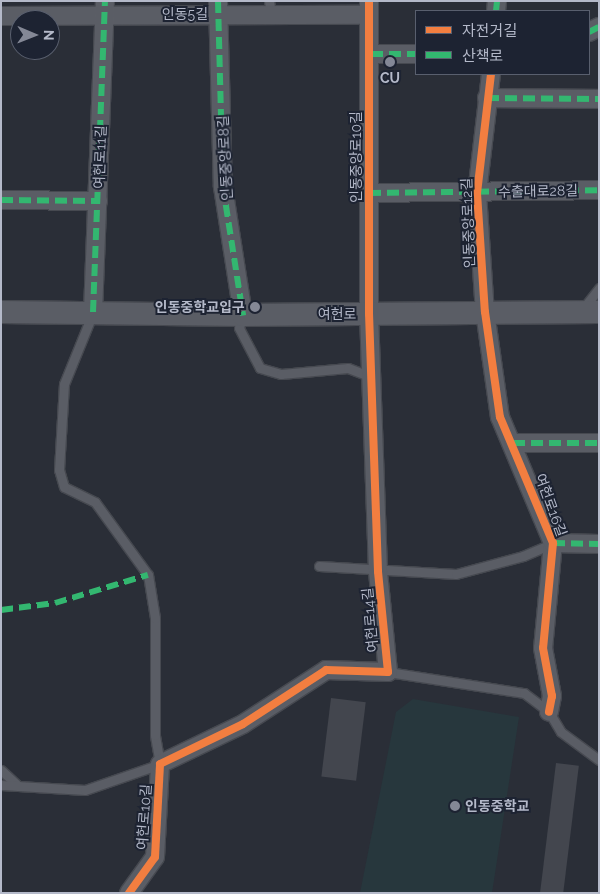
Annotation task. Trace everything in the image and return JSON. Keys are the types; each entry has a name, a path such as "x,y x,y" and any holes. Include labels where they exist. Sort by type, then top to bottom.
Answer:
{"street":[{"name":"인동5길","path":"1,16 104,8 369,8"},
{"name":"여헌로11길","path":"93,312 104,8"},
{"name":"인동중앙로8길","path":"219,8 223,187 242,315"},
{"name":"인동중앙로10길","path":"369,8 371,54 369,314"},
{"path":"371,54 415,54"},
{"name":"인동중앙로12길","path":"485,312 477,193 490,75"},
{"path":"487,98 599,99"},
{"name":"수출대로28길","path":"477,193 599,190"},
{"name":"인동중앙로10길","path":"369,193 477,193"},
{"path":"1,200 98,200"},
{"name":"여헌로","path":"1,312 242,315 590,312"},
{"name":"여헌로16길","path":"485,312 500,416 553,543 542,648 552,696 549,712"},
{"name":"여헌로14길","path":"160,764 243,724 326,670 388,672 378,571 369,314"},
{"path":"513,444 599,443"},
{"path":"553,543 599,544"},
{"name":"여헌로10길","path":"129,893 155,857 160,764"}],"lane":[{"name":"여헌로","path":"590,312 599,288"},
{"path":"1,785 16,784 85,790 160,764 155,735 155,618 148,575 114,526 94,502 64,487 59,470 64,384 93,312"},
{"path":"242,315 239,328 260,368 281,374 307,374 348,368 372,377"},
{"name":"여헌로14길","path":"319,566 378,571 456,574 523,556 553,543"},
{"path":"388,672 524,693 549,712 561,732 599,760"},
{"path":"1,770 16,784"}],"shaded area":[{"path":"413,699 519,717 492,893 360,893 396,712"}],"building":[{"path":"331,698 366,702 356,781 321,776"},
{"path":"556,763 579,766 563,893 540,893"}],"marked path":[{"path":"93,312 105,1"},
{"path":"218,1 223,187 243,315"},
{"path":"496,10 497,1"},
{"path":"590,32 599,27"},
{"path":"371,54 415,54"},
{"path":"487,98 599,99"},
{"path":"369,193 599,190"},
{"path":"1,200 98,201"},
{"path":"513,443 599,443"},
{"path":"553,543 599,544"},
{"path":"1,610 55,603 148,575"}],"cycle path":[{"path":"129,893 155,857 160,764 243,724 326,670 388,672 378,571 369,314 369,1"},
{"path":"491,75 477,193 485,312 500,417 553,543 543,648 552,696 549,712"}],"place":[{"name":"CU","path":"390,62"},
{"name":"인동중학교입구","path":"255,307"},
{"name":"인동중학교","path":"455,806"}]}
